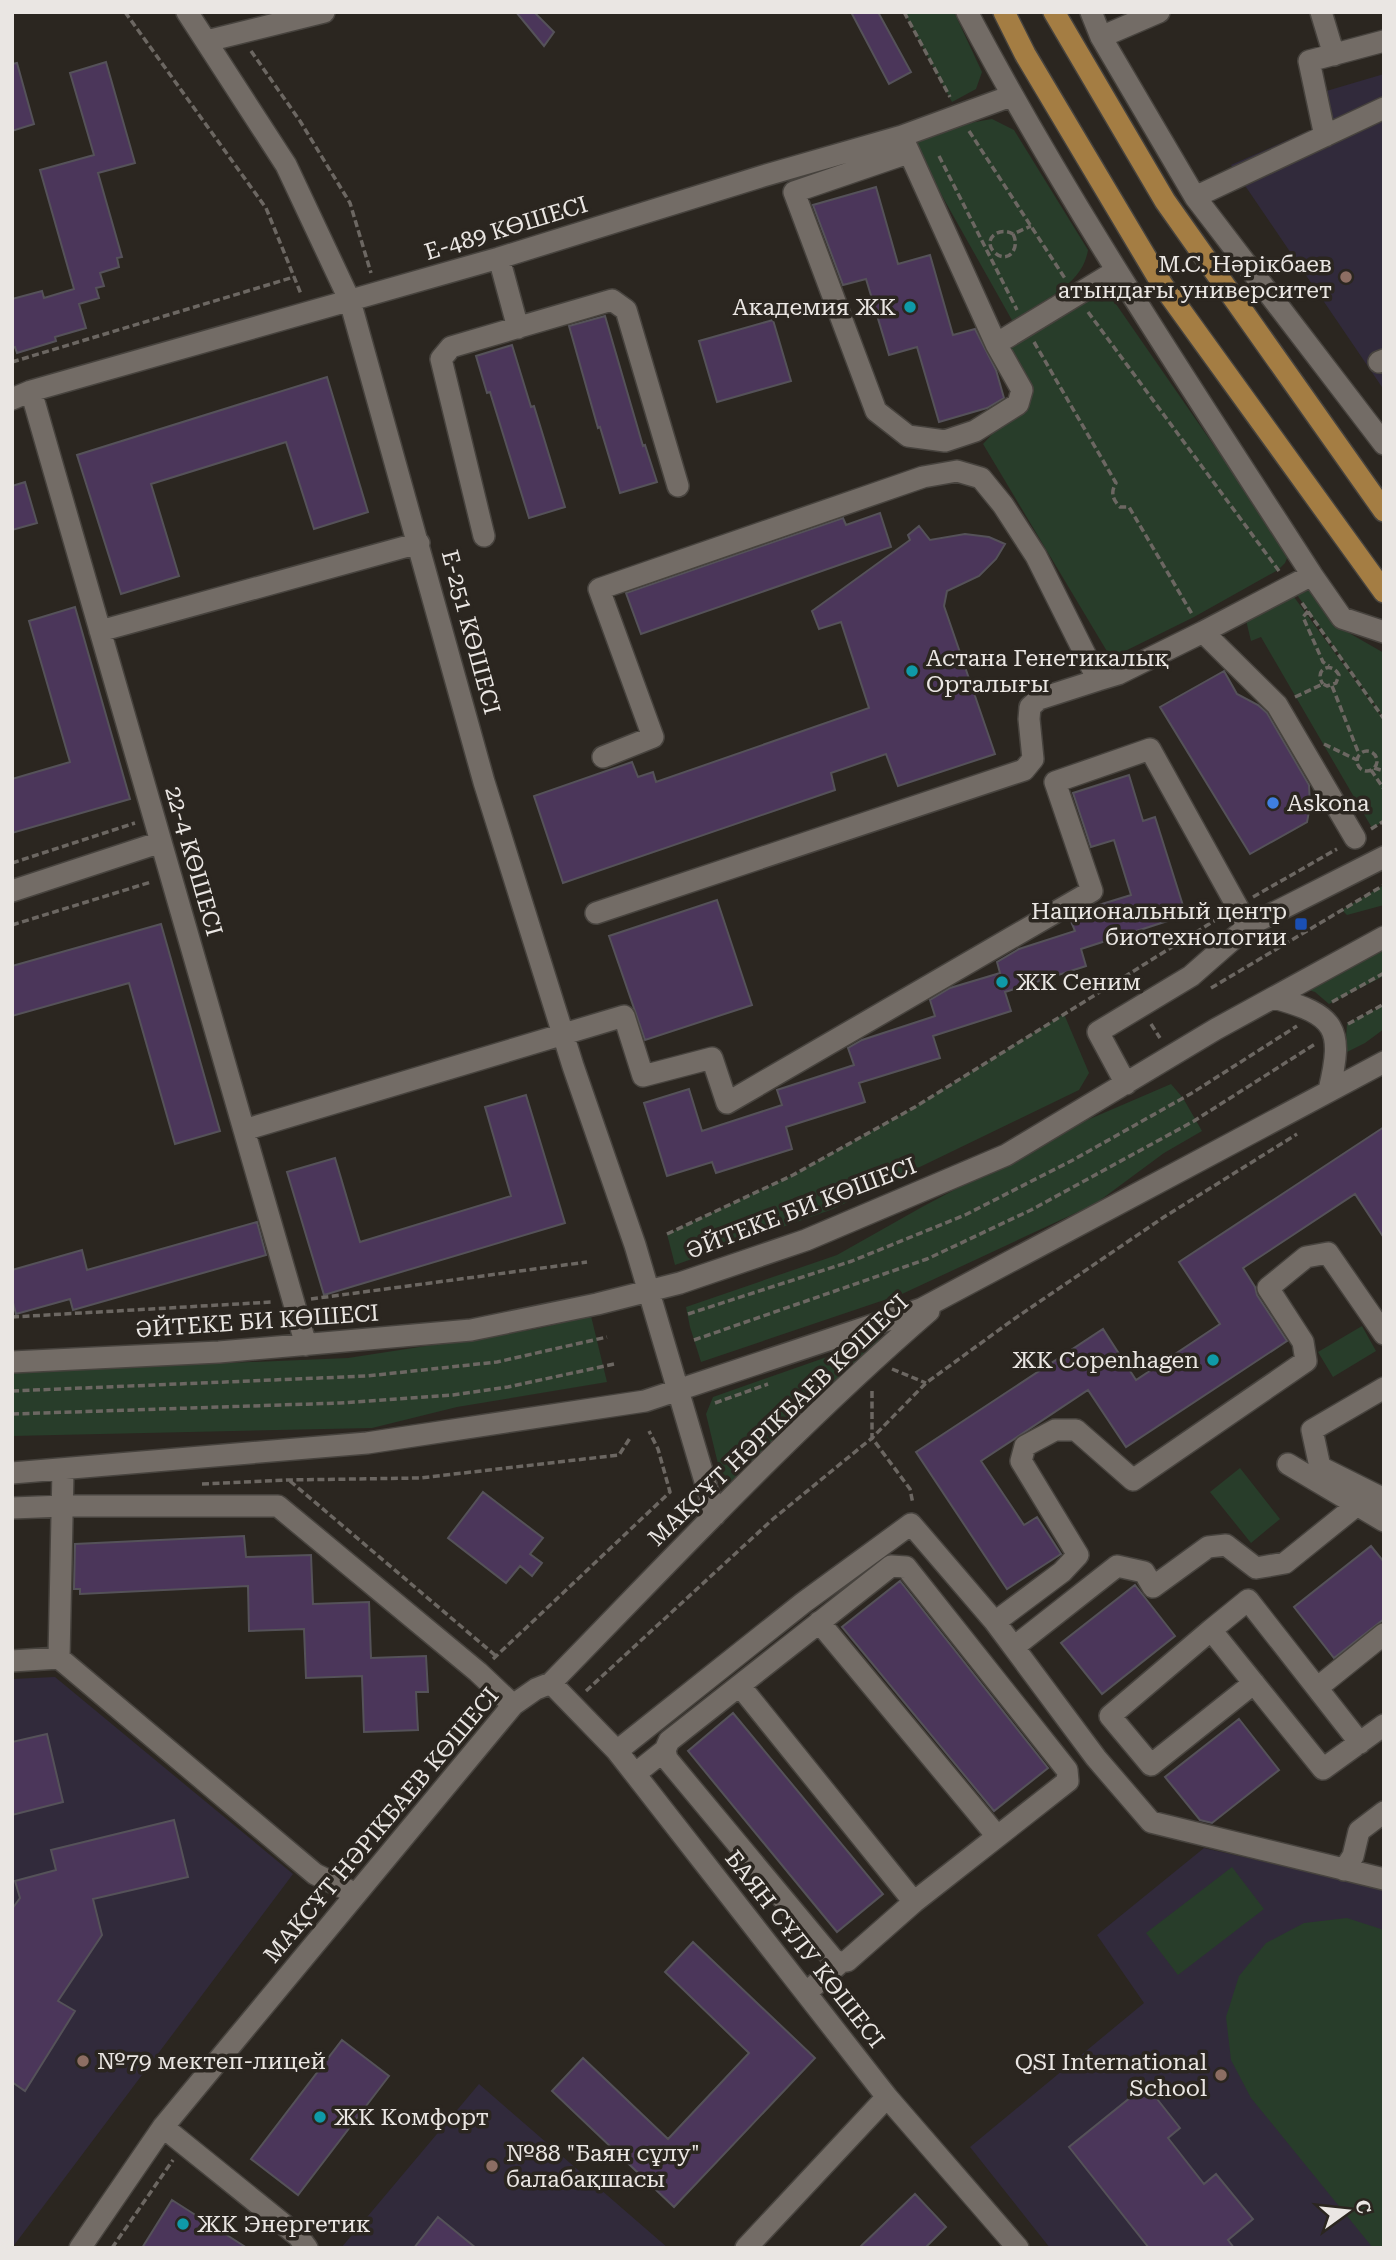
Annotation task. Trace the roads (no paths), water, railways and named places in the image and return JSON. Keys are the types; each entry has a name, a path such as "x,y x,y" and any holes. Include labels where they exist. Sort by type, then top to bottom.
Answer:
{"main road":[{"path":"1004,12 1025,54 1163,286 1384,592"},
{"path":"1054,12 1165,201 1384,511"}],"street":[{"name":"Е-251 КӨШЕСІ","path":"187,12 286,165 351,301 484,782 563,1034 635,1245 715,1515"},
{"path":"207,41 324,12"},
{"path":"967,12 1011,96 1116,271 1312,575 1342,618 1384,632"},
{"path":"1091,12 1101,37 1195,197 1384,444"},
{"path":"1101,37 1159,12"},
{"path":"1321,12 1334,55"},
{"path":"1325,136 1309,61 1384,41"},
{"name":"Е-489 КӨШЕСІ","path":"22,395 499,258 788,168 905,144 960,115 1011,96"},
{"path":"1195,197 1384,108"},
{"path":"788,168 794,192 876,411 908,436 945,441 975,431 1018,404 1022,390 996,344 905,144 794,192"},
{"path":"499,258 518,328"},
{"path":"996,344 1116,271"},
{"path":"484,536 441,359 451,347 612,300 626,310 678,486"},
{"name":"22-4 КӨШЕСІ","path":"22,395 100,631 306,1345"},
{"path":"603,757 653,737 599,589 923,477 957,471 981,478 1003,505 1036,556 1098,680"},
{"path":"100,631 419,543"},
{"path":"596,913 1024,770 1033,759 1030,707 1039,699 1118,674 1312,575"},
{"path":"1203,632 1277,705 1355,838"},
{"path":"244,1130 624,1016 643,1076 712,1058 727,1103 1092,891 1055,782 1150,749 1248,926"},
{"path":"12,891 161,842"},
{"path":"1126,1084 1098,1032 1191,976 1248,926 1384,857"},
{"name":"ӘЙТЕКЕ БИ КӨШЕСІ","path":"12,1362 219,1352 471,1330 648,1292 806,1240 994,1160 1216,1029 1384,937"},
{"path":"1274,998 1316,1012 1333,1032 1337,1042 1336,1060 1329,1090"},
{"path":"12,1473 367,1443 645,1401 943,1298 1383,1063"},
{"path":"995,1622 1062,1572 1078,1555 1021,1461 1025,1446 1055,1430 1076,1430 1133,1480 1306,1361 1303,1342 1268,1288 1306,1257 1328,1253 1384,1334"},
{"name":"МАҚСҰТ НӘРІКБАЕВ КӨШЕСІ","path":"80,2248 163,2127 513,1705 536,1689 551,1683 871,1361 943,1298"},
{"path":"1384,1388 1312,1430 1320,1467 1384,1499"},
{"path":"1288,1464 1384,1521"},
{"path":"59,1658 63,1470"},
{"path":"1014,1647 1117,1566 1144,1572 1153,1587 1208,1547 1226,1545 1256,1568 1285,1563 1357,1505"},
{"path":"12,1508 278,1506 478,1672 513,1705"},
{"path":"617,1751 803,1603 911,1524 995,1622 1096,1758 1151,1822 1384,1879"},
{"path":"635,1774 665,1750 669,1741 891,1566 906,1567 1068,1770 1068,1781 914,1902 806,1993"},
{"path":"1254,1683 1151,1765 1110,1716 1248,1600 1360,1743"},
{"path":"820,1622 997,1836"},
{"path":"1211,1630 1323,1769 1384,1725"},
{"path":"1317,1688 1384,1634"},
{"path":"12,1661 59,1658 315,1874 356,1894"},
{"name":"БАЯН СҰЛУ КӨШЕСІ","path":"551,1683 617,1751 887,2097 1018,2248"},
{"path":"740,1686 914,1902"},
{"path":"665,1750 667,1759 834,1960 842,1962"},
{"path":"1344,1870 1353,1856 1359,1832 1384,1812"},
{"path":"746,2248 887,2097"},
{"path":"163,2127 298,2236 307,2248"}],"place":[{"name":"М.С. Нәрікбаев атындағы университет","path":"1346,277"},
{"name":"Академия ЖК","path":"910,307"},
{"name":"Астана Генетикалық Орталығы","path":"912,671"},
{"name":"Askona","path":"1273,803"},
{"name":"Национальный центр биотехнологии","path":"1301,924"},
{"name":"ЖК Сеним","path":"1002,982"},
{"name":"ЖК Copenhagen","path":"1213,1360"},
{"name":"№79 мектеп-лицей","path":"83,2061"},
{"name":"QSI International School","path":"1221,2075"},
{"name":"ЖК Комфорт","path":"320,2117"},
{"name":"№88 \"Баян сұлу\" балабақшасы","path":"492,2166"},
{"name":"ЖК Энергетик","path":"183,2224"}]}
